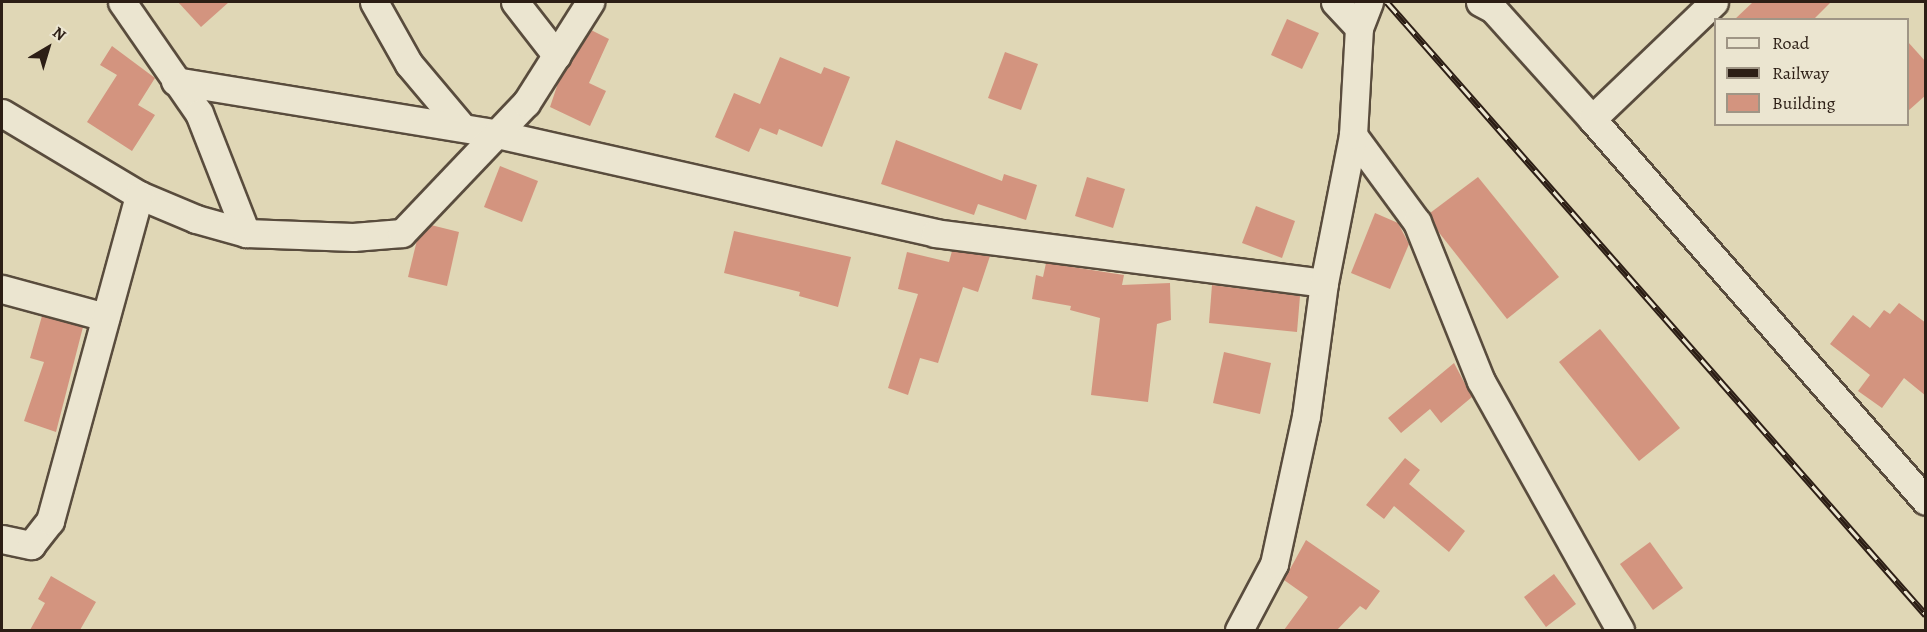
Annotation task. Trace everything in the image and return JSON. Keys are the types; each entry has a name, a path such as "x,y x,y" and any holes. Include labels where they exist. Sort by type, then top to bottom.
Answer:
{"street":[{"path":"122,2 175,81 200,112 246,233"},
{"path":"374,2 409,64 462,127"},
{"path":"515,2 557,56"},
{"path":"2,113 139,195 196,219 246,233 353,237 402,233 526,103 590,2"},
{"path":"1335,2 1359,28"},
{"path":"1239,630 1274,564 1306,416 1324,283 1353,135 1359,28 1369,2"},
{"path":"1480,2 1493,9 1592,119 1926,501"},
{"path":"1592,119 1714,2"},
{"path":"175,81 462,127 935,233 1324,283"},
{"path":"1353,135 1417,222 1481,381 1620,630"},
{"path":"2,539 31,545 50,521 139,195"},
{"path":"2,289 105,317"}],"building":[{"path":"178,2 229,2 201,27"},
{"path":"1753,2 1831,2 1815,18 1736,18"},
{"path":"1287,19 1319,33 1302,69 1271,55"},
{"path":"591,30 609,39 589,83 606,91 590,126 550,107 559,80"},
{"path":"1909,43 1926,62 1926,95 1909,110"},
{"path":"112,46 155,78 138,105 155,115 132,151 87,122 117,75 100,65"},
{"path":"1005,52 1038,64 1021,110 988,98"},
{"path":"780,57 821,74 824,67 850,77 822,147 779,129 777,135 760,128 749,152 715,137 734,93 760,104"},
{"path":"896,140 1002,181 1004,174 1037,185 1026,220 978,204 974,215 881,184"},
{"path":"500,166 538,181 522,222 484,207"},
{"path":"1087,177 1125,189 1113,228 1075,216"},
{"path":"1478,177 1559,277 1507,319 1437,230 1430,213"},
{"path":"1256,206 1295,221 1282,258 1242,243"},
{"path":"1375,213 1398,223 1409,244 1390,289 1351,273"},
{"path":"431,225 459,232 447,286 408,277 417,240"},
{"path":"734,231 851,257 838,307 799,296 800,292 724,273"},
{"path":"952,251 990,256 978,292 963,287 938,363 920,358 908,395 888,388 918,294 898,289 907,252 949,262"},
{"path":"1046,263 1124,275 1122,285 1170,283 1171,320 1157,324 1148,402 1091,395 1100,318 1070,310 1071,306 1032,299 1036,275 1043,277"},
{"path":"1212,285 1300,296 1297,332 1209,323"},
{"path":"1899,303 1926,323 1926,396 1904,378 1882,408 1858,391 1870,375 1830,344 1853,315 1870,328 1884,310 1890,314"},
{"path":"42,316 83,327 56,432 24,421 44,362 30,358"},
{"path":"1600,329 1680,428 1639,461 1559,362"},
{"path":"1224,352 1271,363 1260,414 1213,403"},
{"path":"1454,363 1472,397 1441,423 1430,409 1401,433 1388,418"},
{"path":"1405,458 1420,470 1409,484 1465,531 1449,552 1394,506 1384,519 1366,505"},
{"path":"1306,540 1380,591 1366,610 1360,606 1337,630 1284,630 1308,597 1284,580"},
{"path":"1650,542 1683,588 1653,610 1620,564"},
{"path":"1554,574 1576,604 1546,627 1524,597"},
{"path":"51,576 96,602 80,630 30,630 45,603 38,599"}],"railway":[{"path":"1387,2 1926,615"}]}
